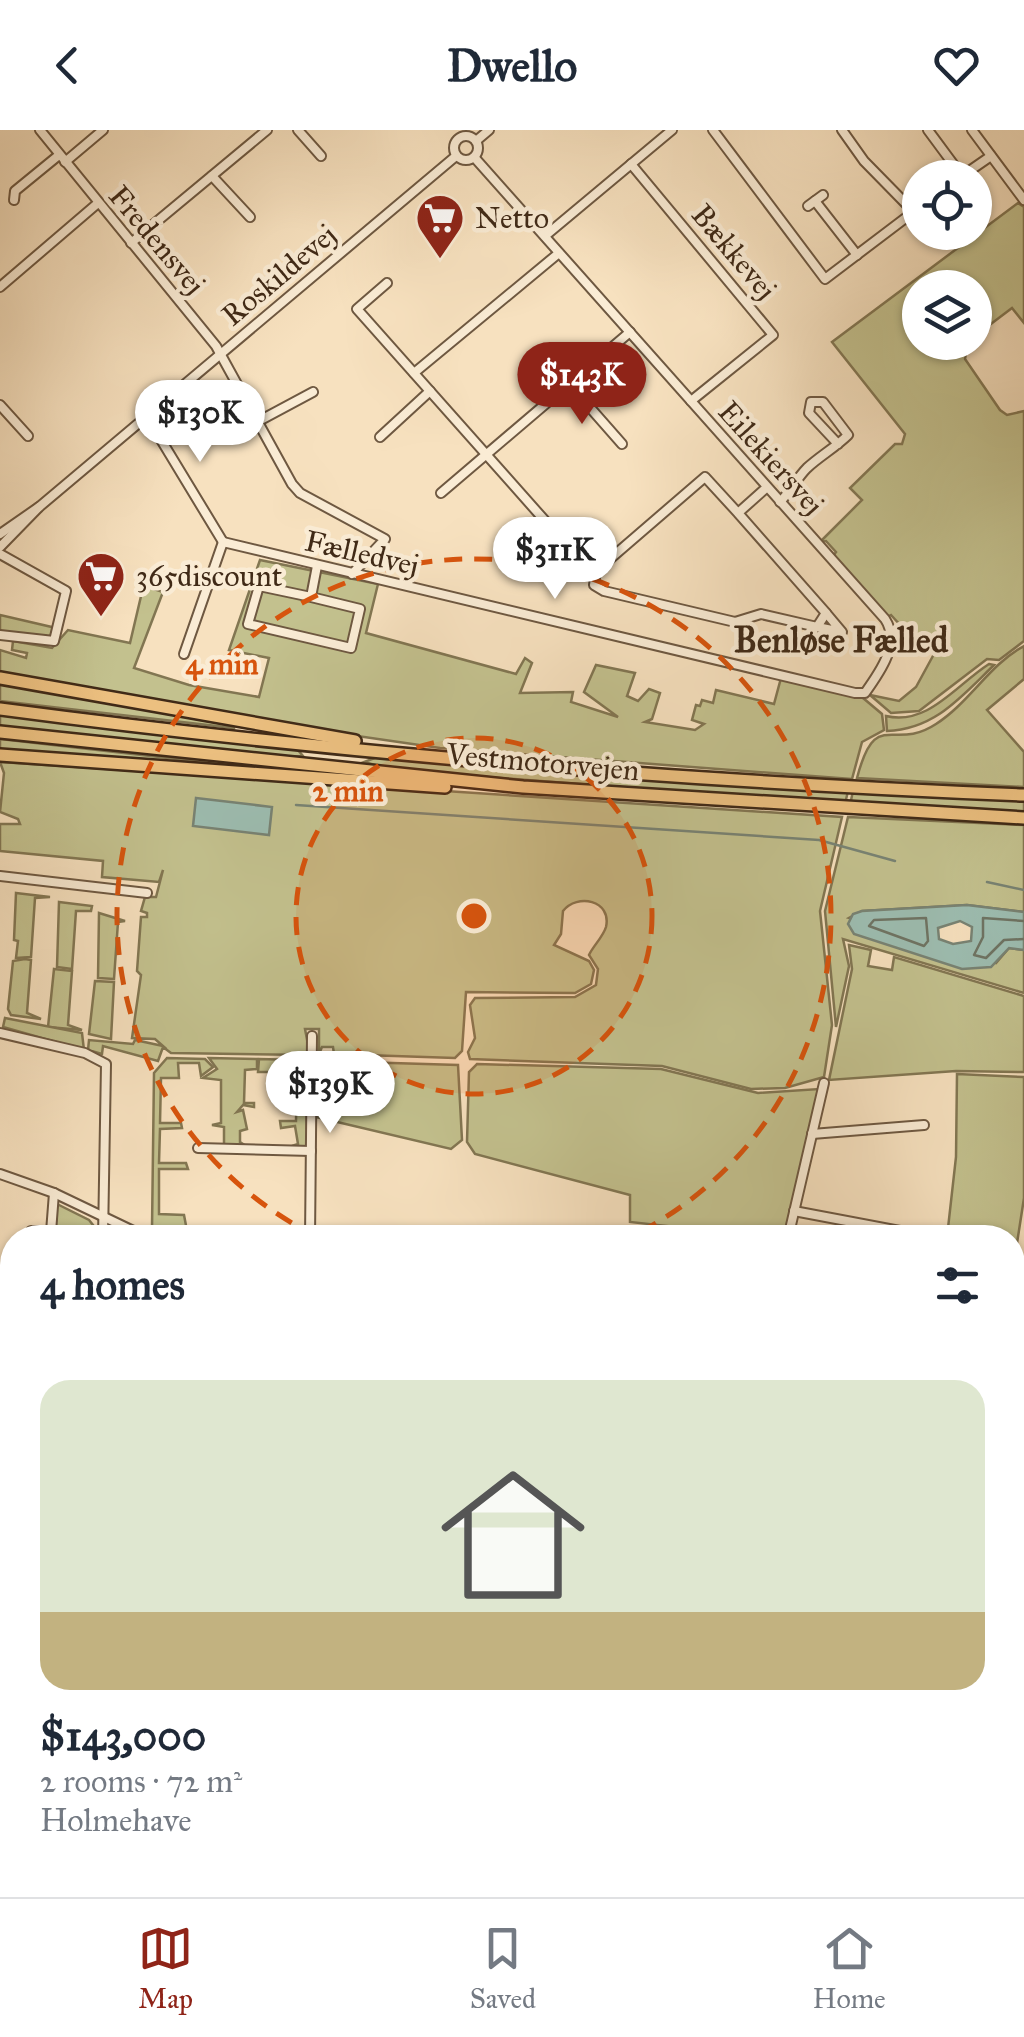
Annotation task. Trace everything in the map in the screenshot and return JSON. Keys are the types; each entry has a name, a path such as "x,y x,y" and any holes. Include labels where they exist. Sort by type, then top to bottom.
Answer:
{"highway":[{"path":"0,678 419,754"},
{"name":"Vestmotorvejen","path":"0,709 419,754 730,779 1024,794"},
{"name":"Vestmotorvejen","path":"0,732 523,787 1024,818"},
{"path":"0,755 492,790 523,787"}],"street":[{"name":"Fredensvej","path":"40,130 221,354 300,493 385,539 352,574"},
{"path":"14,200 15,190 103,130"},
{"path":"132,243 267,130"},
{"path":"298,130 321,156"},
{"path":"450,130 459,138 476,141"},
{"path":"459,138 454,146 456,156 465,160 474,157 476,141 489,130"},
{"path":"544,236 672,130"},
{"path":"713,130 825,279 902,221"},
{"path":"842,130 864,161 902,195"},
{"path":"928,130 949,160"},
{"path":"972,130 1024,200"},
{"name":"Roskildevej","path":"0,534 39,506 456,156"},
{"path":"985,160 991,156"},
{"name":"Eilekiersvej","path":"474,157 890,626 890,648 883,663"},
{"name":"Bækkevej","path":"631,164 772,334 691,401"},
{"path":"212,176 250,217"},
{"path":"816,201 856,256"},
{"path":"0,287 98,203"},
{"path":"414,373 559,253"},
{"path":"387,283 357,309 546,523"},
{"path":"442,493 630,332"},
{"path":"570,386 622,444"},
{"path":"257,422 313,392"},
{"path":"380,437 430,392"},
{"path":"780,502 805,470 838,444 848,435 848,428 823,402 812,402 809,413 838,444"},
{"path":"0,404 28,436"},
{"path":"146,415 223,542 184,654"},
{"path":"704,477 826,612 842,632 762,614 735,622 604,591 594,585 596,571 704,477"},
{"path":"738,514 766,488"},
{"name":"Roskildevej","path":"0,551 39,506"},
{"name":"Fælledvej","path":"223,542 855,693 865,693 883,663"},
{"path":"0,551 66,591 54,640 0,635"},
{"path":"311,597 317,566"},
{"path":"259,586 311,597 360,609 351,648 248,624 259,586"},
{"path":"818,628 826,612"},
{"path":"0,876 148,893"},
{"path":"0,1033 85,1054 106,1064 104,1225"},
{"path":"310,1225 312,1036"},
{"path":"791,1225 824,1084"},
{"path":"812,1134 924,1125"},
{"path":"198,1148 312,1150"},
{"path":"0,1174 54,1193 121,1225"},
{"path":"52,1225 54,1193"},
{"path":"794,1211 868,1225"}],"shaded area":[{"path":"1018,203 1024,207 1024,323 1012,308 992,323 992,270 928,270 955,250 992,250 992,222"},
{"path":"902,290 902,360 966,360 1000,410 1007,415 1024,411 1024,641 999,660 987,659 919,711 891,713 870,695 899,701 916,687 934,654 917,635 912,638 891,615 887,617 833,556 836,552 826,541 820,542 862,500 850,488 895,444 902,444 905,434 832,342"},
{"path":"260,560 378,584 366,633 516,674 525,658 532,663 520,693 573,692 571,702 618,717 584,692 596,665 635,673 627,696 638,701 649,689 660,693 652,719 645,722 695,730 704,724 692,720 696,705 700,706 702,700 713,703 716,690 774,704 781,678 863,698 882,714 884,730 862,742 852,779 440,748 212,715 0,673 0,650 26,658 27,653 12,650 13,641 52,648 68,630 130,643 142,592 148,587 163,592 134,668 189,685 259,697 269,658 229,650"},
{"path":"0,615 56,628 54,635 44,639 0,631"},
{"path":"1024,646 1024,679 987,710 1024,752 1024,787 857,778 871,743 879,737 908,735 936,724"},
{"path":"989,664 994,665 933,718 887,731 886,716 915,715 928,709"},
{"path":"0,683 234,726 234,728 0,701"},
{"path":"0,713 297,749 303,756 257,757 0,726"},
{"path":"0,739 230,765 230,767 0,754"},
{"path":"380,756 848,791 845,804 394,770 364,762"},
{"path":"0,762 842,817 820,911 832,1025 824,1077 785,1088 751,1089 662,1066 470,1059 468,1052 475,1038 470,1005 475,998 575,997 596,985 598,969 589,955 605,931 606,918 599,905 584,901 563,911 561,934 554,945 589,961 594,970 591,984 575,993 466,992 462,1051 455,1058 334,1054 333,1047 322,1047 319,1054 319,1029 305,1029 310,1055 171,1053 163,1047 158,1061 103,1046 102,1054 88,1050 89,1040 133,1044 135,1040 163,1046 155,1039 132,1038 141,975 137,971 141,917 147,917 141,911 145,897 156,897 163,870 159,882 102,877 103,861 0,851 0,824 20,824 18,819 0,812 4,773"},
{"path":"853,791 1024,800 1024,813 850,805"},
{"path":"848,817 1024,825 1024,912 967,905 862,911 849,918 996,963 1009,948 1024,950 1024,993 843,939 849,966 836,1027 825,911"},
{"path":"16,893 50,897 35,898 31,957 16,958"},
{"path":"59,902 92,906 91,911 76,911 72,969 57,967"},
{"path":"99,913 125,921 118,922 114,979 98,978"},
{"path":"849,945 871,950 868,966 892,970 894,957 1024,996 1024,1072 956,1071 829,1080 852,969"},
{"path":"31,960 27,1013 41,1019 11,1015 8,1009 13,961"},
{"path":"54,969 72,971 68,1025 82,1030 48,1027"},
{"path":"95,981 114,982 111,1039 89,1034"},
{"path":"5,1018 82,1033 84,1050 3,1027"},
{"path":"167,1058 205,1059 213,1067 201,1076 199,1063 178,1063 179,1078 161,1078 160,1123 181,1123 182,1128 160,1129 159,1163 186,1163 188,1169 159,1169 159,1214 184,1215 186,1225 152,1225 154,1073"},
{"path":"209,1058 257,1059 257,1069 245,1070 244,1103 254,1103 254,1107 243,1105 237,1112 243,1110 247,1129 240,1131 240,1142 246,1146 224,1146 224,1127 212,1125 221,1123 221,1080 203,1078 217,1069"},
{"path":"259,1059 299,1060 309,1065 307,1147 292,1146 298,1144 295,1126 281,1128 280,1121 296,1121 297,1072 258,1072"},
{"path":"325,1061 458,1065 462,1140 451,1149 316,1117 316,1072"},
{"path":"477,1064 661,1069 758,1093 819,1089 788,1225 630,1222 630,1195 475,1154 467,1142 469,1072"},
{"path":"957,1074 1024,1077 1024,1198 1020,1225 948,1225 956,1157"},
{"path":"57,1204 93,1225 56,1225"}],"water":[{"path":"196,798 272,807 269,835 193,826"},
{"path":"967,905 1024,912 1024,950 1009,948 991,967 962,969 854,934 848,924 853,914","holes":["960,921 972,927 971,941 953,944 939,939 938,928"]}],"waterway":[{"path":"296,805 819,840 895,861"},
{"path":"987,882 1024,890"}],"place":[{"name":"Netto","path":"440,260"},
{"name":"365discount","path":"101,618"}],"district":[{"name":"Benløse Fælled","path":"841,640"}]}
